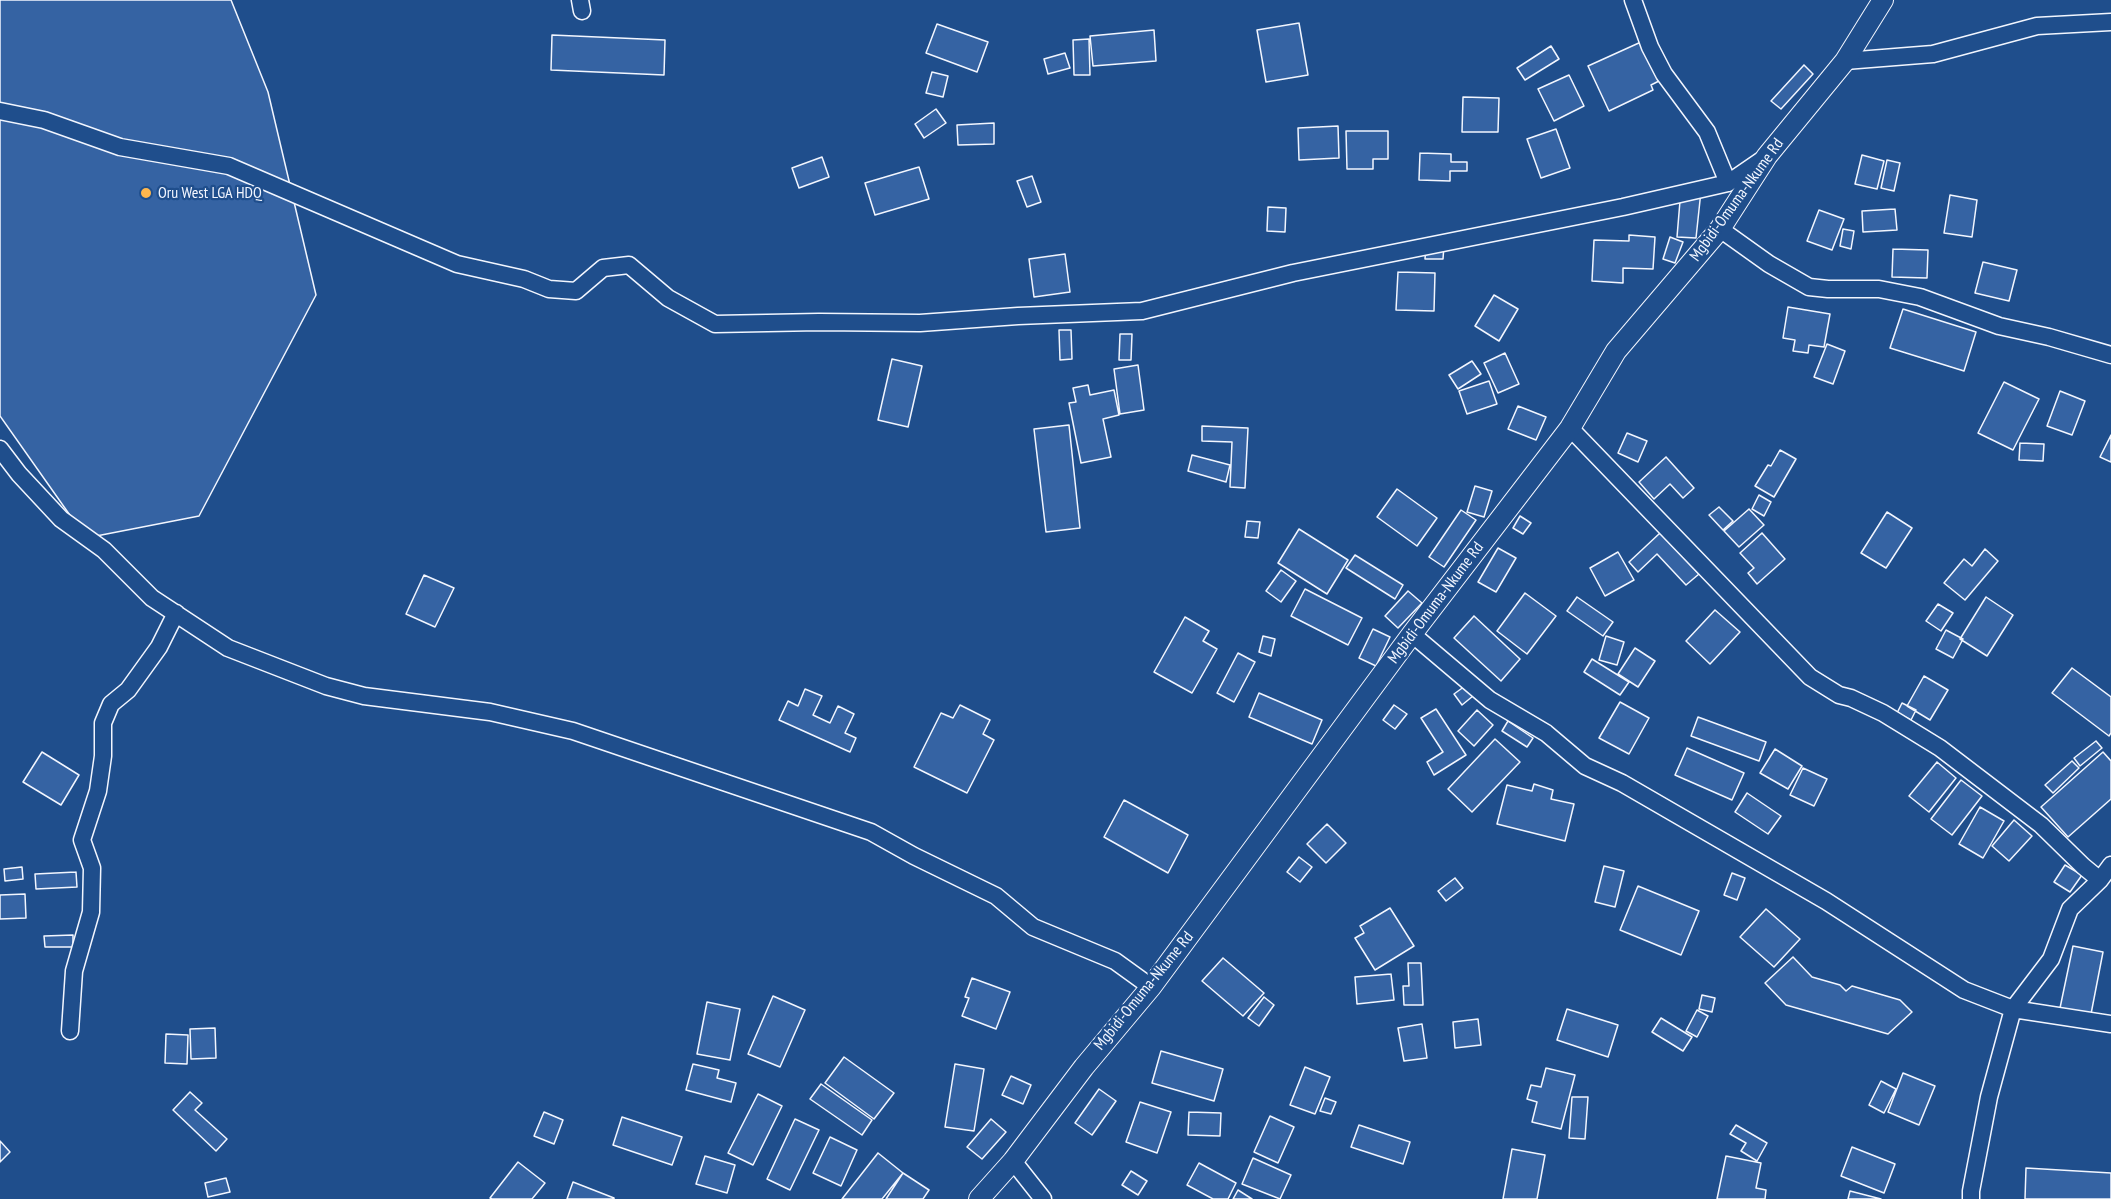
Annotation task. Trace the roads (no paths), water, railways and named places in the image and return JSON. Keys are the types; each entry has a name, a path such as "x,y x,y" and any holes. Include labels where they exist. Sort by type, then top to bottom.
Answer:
{"street":[{"path":"1633,0 1650,47 1664,74 1707,132 1728,183"},
{"name":"Mgbidi-Omuma-Nkume Rd","path":"979,1199 1013,1161 1084,1067 1151,987 1412,634 1570,428 1616,351 1720,229 1767,156 1845,61 1883,0"},
{"path":"1845,61 1934,54 2037,26 2111,22"},
{"path":"0,111 44,120 120,147 229,166 457,264 524,279 549,289 576,291 603,268 629,265 668,298 715,324 920,323 1142,311 1293,273 1623,207 1728,183 1767,156"},
{"path":"1720,229 1769,264 1809,287 1879,289 1920,297 1999,326 2049,337 2111,355"},
{"path":"1570,428 1810,677 1839,695 1883,713 1940,748 2042,825 2100,880"},
{"path":"0,449 19,474 61,519 104,550 152,598 228,648 326,686 364,696 490,712 573,731 871,832 996,896 1033,927 1115,961 1151,987"},
{"path":"70,1031 74,971 91,912 92,868 82,840 98,791 103,756 103,723 111,704 128,690 159,647 176,613"},
{"path":"1412,634 1490,700 1546,733 1585,766 1622,783 1817,896 1964,990 2013,1009 2111,1024"},
{"path":"1971,1199 1989,1097 2013,1009 2050,959 2070,909 2100,880 2111,865"},
{"path":"1013,1161 1042,1199"}],"place":[{"name":"Oru West LGA HDQ","path":"146,193"}]}
